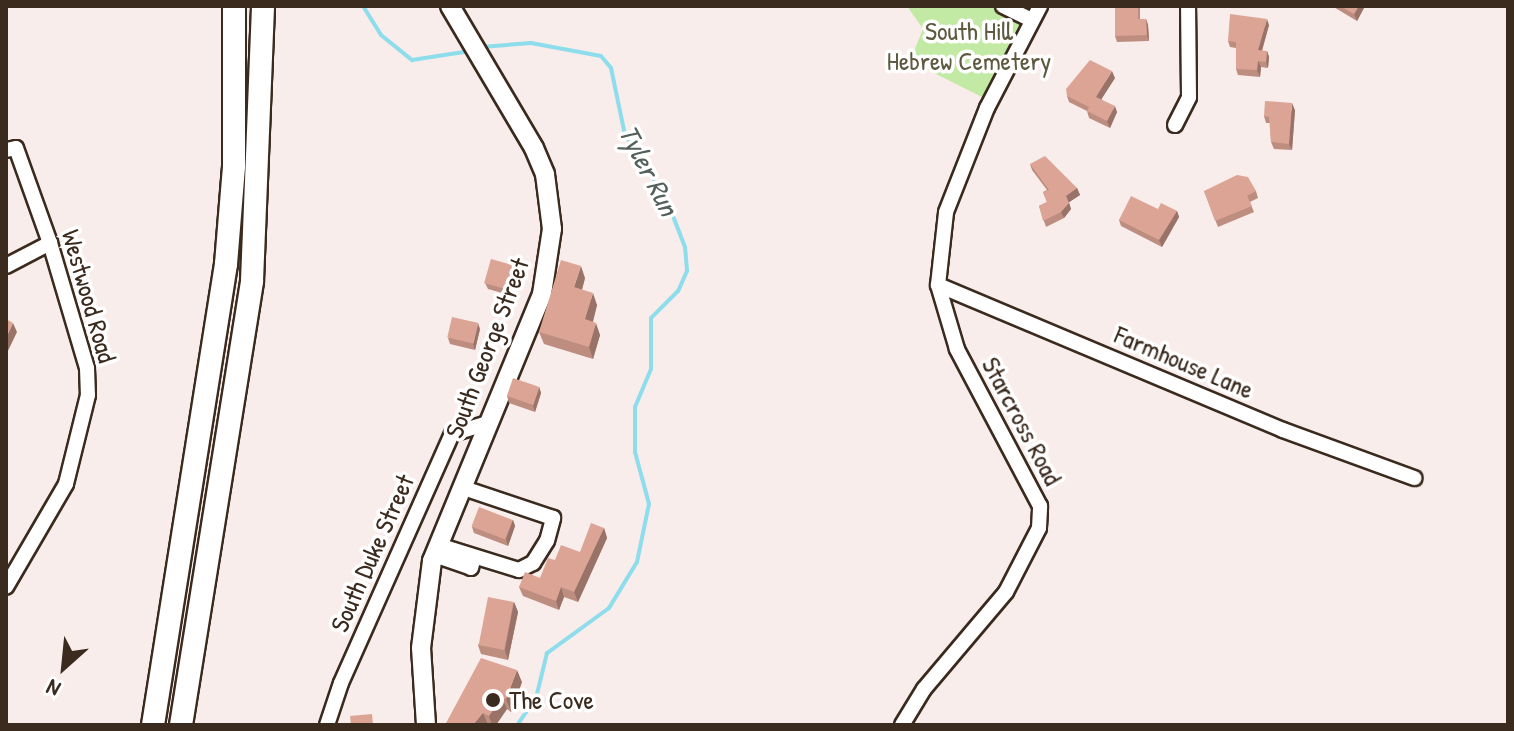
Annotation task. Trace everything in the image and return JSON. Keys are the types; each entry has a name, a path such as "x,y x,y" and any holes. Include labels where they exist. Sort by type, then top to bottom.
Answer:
{"highway":[{"path":"153,725 226,264 234,166 234,6"},
{"path":"181,725 252,281 263,6"}],"main road":[{"name":"South George Street","path":"426,725 422,612 436,550 485,424 542,294 552,229 545,174 450,6"}],"street":[{"path":"1003,6 1032,20"},
{"name":"Starcross Road","path":"902,725 924,689 1006,592 1039,528 1040,506 957,349 938,285 946,212 987,108 1040,6"},
{"path":"1175,125 1189,97 1188,6"},
{"name":"Westwood Road","path":"6,587 66,484 88,395 87,368 50,243 11,149"},
{"path":"6,266 50,243"},
{"name":"Farmhouse Lane","path":"938,285 1283,430 1414,478"},
{"name":"South Duke Street","path":"327,725 341,683 452,434 485,424"},
{"path":"436,550 472,562 519,570 533,563 547,541 553,518 461,487"}],"green space":[{"name":"South Hill Hebrew Cemetery","path":"907,6 1033,6 988,100 910,61 923,29"}],"building":[{"path":"1115,6 1138,6 1138,19 1146,19 1147,35 1115,36"},
{"path":"1340,6 1359,6 1354,14"},
{"path":"1230,14 1267,19 1258,50 1267,51 1266,62 1258,61 1257,70 1236,69 1236,42 1228,41"},
{"path":"1090,60 1112,71 1096,97 1115,106 1107,121 1067,96 1066,89"},
{"path":"1265,101 1292,103 1289,144 1271,142 1269,117 1264,116"},
{"path":"1045,156 1077,188 1066,196 1069,203 1061,212 1043,221 1039,206 1047,202 1043,192 1049,190 1030,164"},
{"path":"1237,175 1248,177 1256,191 1247,196 1252,206 1215,221 1204,191"},
{"path":"1131,196 1158,209 1161,203 1177,211 1159,240 1119,220"},
{"path":"491,259 512,265 505,289 484,283"},
{"path":"561,260 581,266 574,287 593,293 585,319 596,323 589,347 539,332"},
{"path":"452,317 478,323 474,344 447,337"},
{"path":"6,319 13,323 6,338"},
{"path":"513,378 539,387 533,405 507,396"},
{"path":"479,507 513,520 505,540 471,527"},
{"path":"591,523 604,528 574,592 561,587 556,601 519,587 525,572 540,578 548,558 555,560 561,545 580,552"},
{"path":"488,597 514,602 504,650 479,645"},
{"path":"481,658 517,670 506,699 502,697 489,716 483,713 473,725 445,725"},
{"path":"372,714 373,725 351,725 350,716"}],"waterway":[{"name":"Tyler Run","path":"363,6 381,35 412,60 470,51"},
{"name":"Tyler Run","path":"482,47 531,43 601,56 611,68 625,135 666,198 685,247 687,271 678,291 651,318 651,369 635,407 635,452 649,504 637,562 609,608 547,653 536,698 517,725"}],"place":[{"name":"The Cove","path":"493,700"}]}
